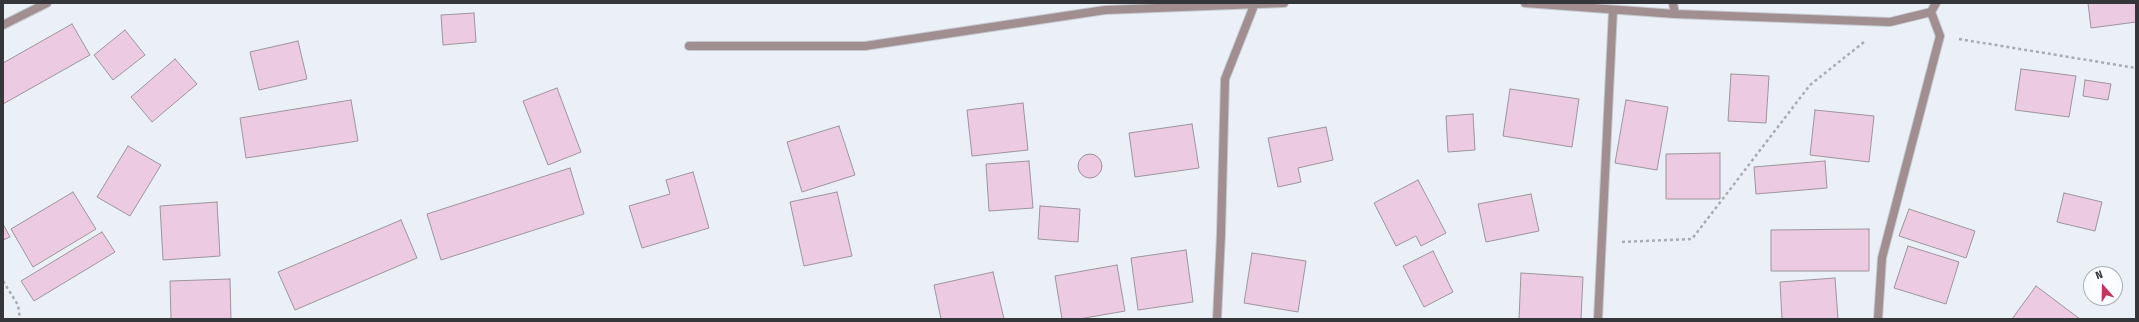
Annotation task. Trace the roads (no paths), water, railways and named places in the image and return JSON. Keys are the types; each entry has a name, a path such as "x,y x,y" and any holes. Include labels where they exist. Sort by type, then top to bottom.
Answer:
{"street":[{"path":"3,25 47,3"},
{"path":"688,46 864,46 1105,10 1284,3"},
{"path":"1526,3 1675,14 1890,22 1931,12 1936,3"},
{"path":"1673,3 1675,14"},
{"path":"1217,319 1225,79 1255,4"},
{"path":"1598,319 1613,10"},
{"path":"1878,319 1882,258 1940,36 1931,12"}]}
